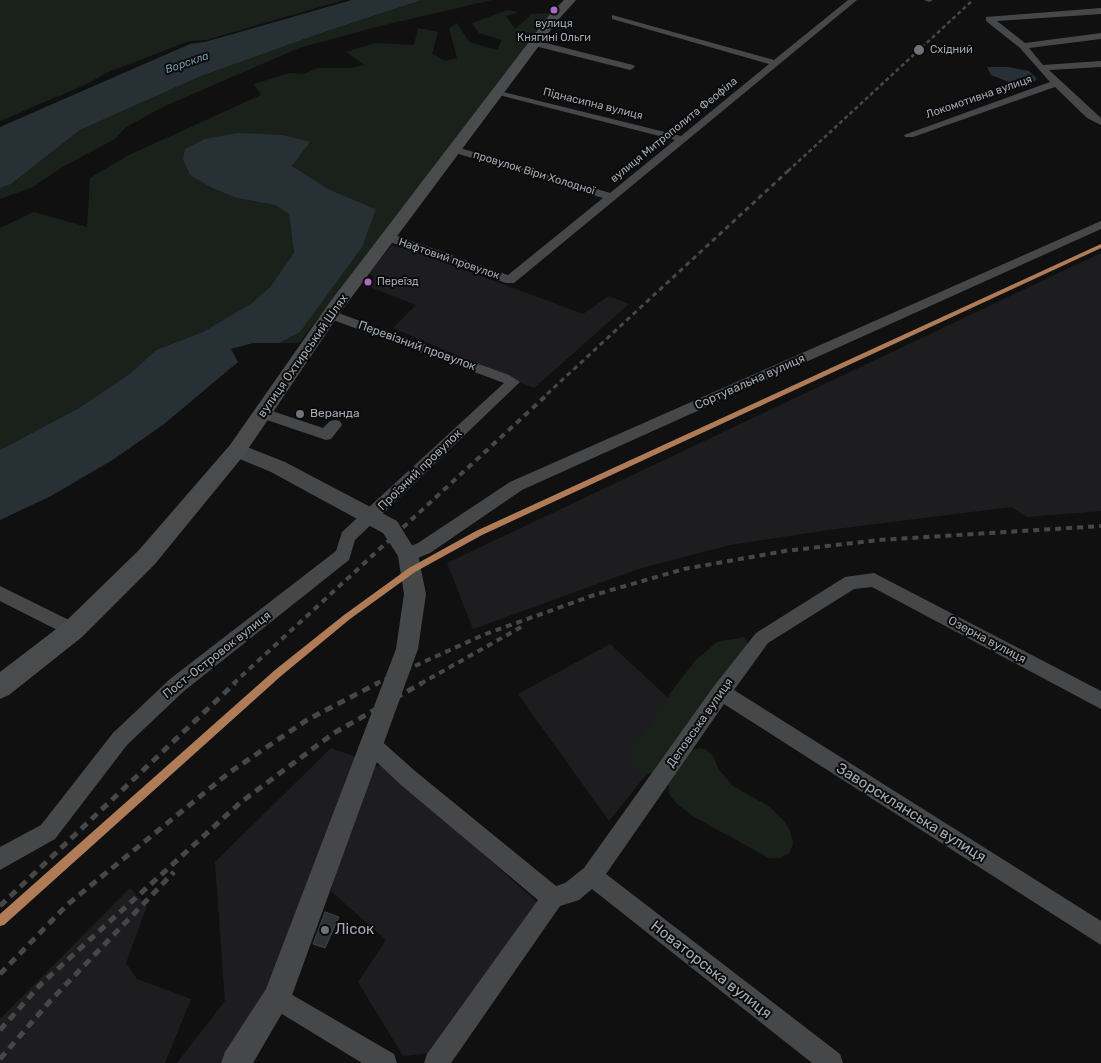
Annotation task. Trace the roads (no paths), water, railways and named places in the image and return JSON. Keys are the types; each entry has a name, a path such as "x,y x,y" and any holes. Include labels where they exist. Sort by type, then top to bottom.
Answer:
{"main road":[{"name":"вулиця Охтирський Шлях","path":"0,687 73,630 147,557 237,450 330,314 456,150 534,43 570,0"}],"street":[{"path":"1067,13 1078,0"},
{"name":"вулиця Митрополита Феофіла","path":"510,280 848,1"},
{"path":"1101,11 989,19 1023,46 1041,68 1091,116 1101,122"},
{"path":"615,17 775,63"},
{"path":"1023,46 1101,36"},
{"path":"534,43 630,67"},
{"name":"Локомотивна вулиця","path":"1041,68 1101,64"},
{"name":"Локомотивна вулиця","path":"908,135 1057,83"},
{"name":"Піднасипна вулиця","path":"498,92 682,139"},
{"name":"провулок Віри Холодної","path":"456,150 612,197"},
{"name":"Сортувальна вулиця","path":"408,556 424,548 516,486 1101,225"},
{"name":"Нафтовий провулок","path":"388,238 510,280"},
{"name":"Перевізний провулок","path":"330,314 509,380"},
{"name":"Проїзний провулок","path":"237,450 278,467 372,516 509,380"},
{"path":"263,413 326,435 335,426"},
{"path":"236,1063 277,998 370,744 407,649 415,594 408,556 390,527 372,516"},
{"name":"Пост-Островок вулиця","path":"0,859 48,832 120,739 177,685 343,556 348,537 372,516"},
{"name":"Деповська вулиця","path":"553,898 571,892 592,876 721,692 762,638 851,582 874,580"},
{"name":"Озерна вулиця","path":"874,580 1101,700"},
{"path":"0,593 73,630"},
{"name":"Заворсклянська вулиця","path":"721,692 1101,934"},
{"path":"370,744 553,898 436,1063"},
{"name":"Новаторська вулиця","path":"592,876 830,1063"},
{"path":"277,998 385,1063"}],"water":[{"name":"Ворскла","path":"352,0 422,0 327,31 201,76 80,130 11,184 0,188 0,127 190,44 205,42"},
{"path":"987,67 1008,67 1029,71 1037,79 1030,85 1009,82 991,75"},
{"path":"237,133 283,135 310,142 292,166 330,190 376,209 362,247 300,332 279,343 253,343 231,349 238,362 164,424 114,459 51,496 0,520 0,450 79,408 131,373 156,350 203,332 252,303 270,287 294,253 289,214 275,205 237,198 212,188 190,175 183,160 185,149 205,139"}],"railway":[{"path":"788,171 973,0"},
{"path":"547,394 789,170"},
{"path":"233,684 549,393"},
{"path":"375,684 483,635 594,595 684,569 785,551 879,540 1101,526"},
{"path":"420,684 523,626"},
{"path":"0,906 235,683"},
{"path":"0,974 68,904 230,772 307,720 378,683"},
{"path":"0,1030 40,985 241,802 334,733 422,683"},
{"path":"0,1059 51,1000 174,872"}],"place":[{"name":"вулиця Княгині Ольги","path":"554,10"},
{"name":"Східний","path":"919,50"},
{"name":"Переїзд","path":"368,282"},
{"name":"Веранда","path":"300,414"},
{"name":"Лісок","path":"325,930"}]}
